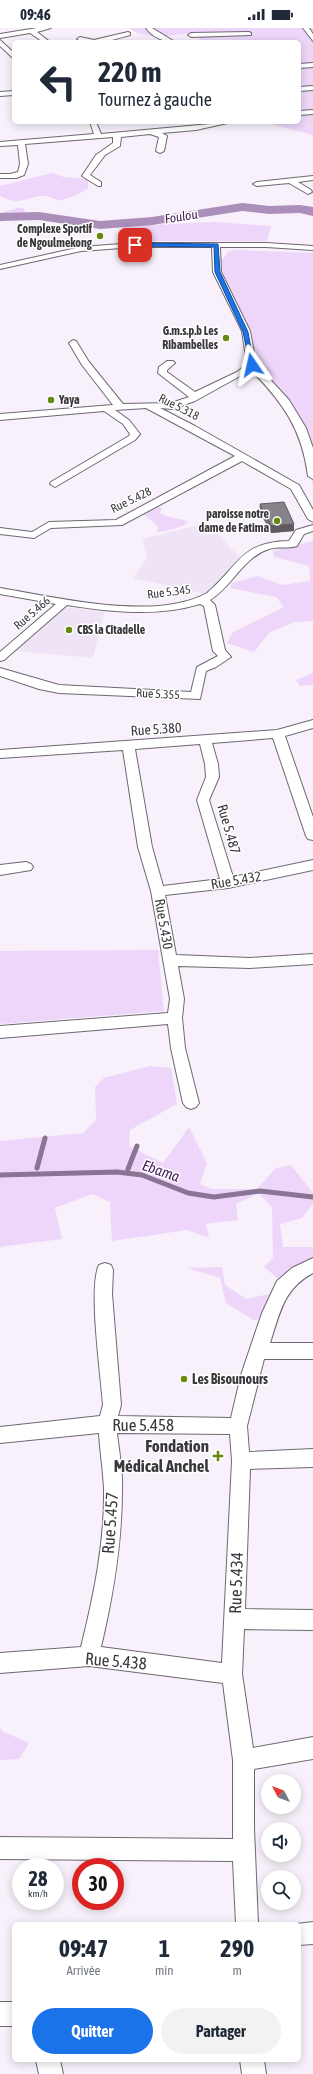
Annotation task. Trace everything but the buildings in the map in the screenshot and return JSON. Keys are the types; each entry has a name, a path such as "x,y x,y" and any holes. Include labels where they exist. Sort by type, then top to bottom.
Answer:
{"street":[{"path":"0,36 48,28"},
{"path":"149,28 152,32 168,40"},
{"path":"306,28 313,39"},
{"path":"32,31 44,40"},
{"path":"191,35 247,31"},
{"path":"102,40 128,34"},
{"path":"80,38 87,40"},
{"path":"0,42 12,54"},
{"path":"301,66 312,67"},
{"path":"301,89 313,88"},
{"path":"0,94 12,93"},
{"path":"301,113 313,112"},
{"path":"94,124 98,137"},
{"path":"0,144 117,136 196,128 218,124"},
{"path":"151,132 163,136 160,151"},
{"path":"98,184 86,176 97,158 110,147 117,144 117,136"},
{"path":"0,176 16,176 23,172 25,167 21,143"},
{"path":"257,184 313,178"},
{"path":"290,180 308,192"},
{"path":"0,267 81,249 135,245 266,245 313,248"},
{"path":"216,246 217,272 246,332 252,365 271,385 299,423 311,454 313,476"},
{"path":"73,343 85,363 120,407"},
{"path":"170,363 163,367 163,373 196,397"},
{"path":"145,405 172,406 196,397 200,393 240,374 252,365"},
{"name":"Rue 5.318","path":"0,418 145,405 295,487 313,519"},
{"path":"55,484 132,438 136,434 126,422 106,408"},
{"name":"Rue 5.428","path":"0,531 34,534 49,525 118,523 242,457"},
{"name":"Rue 5.345","path":"0,591 64,602 136,608 165,608 202,600 212,595 249,555 262,547 293,544 300,532 313,528"},
{"name":"Rue 5.355","path":"0,672 43,686 59,689 196,696 201,668 212,665 226,657 219,651 209,604 202,600"},
{"name":"Rue 5.466","path":"0,658 64,602"},
{"name":"Rue 5.380","path":"0,754 128,746 278,734 313,724"},
{"path":"278,734 313,836"},
{"name":"Rue 5.487","path":"205,740 214,777 211,788 203,800 228,883"},
{"name":"Rue 5.430","path":"128,746 145,847 158,892 170,962 185,960 230,963 284,962 313,959"},
{"name":"Rue 5.432","path":"158,892 228,883 313,865"},
{"path":"0,870 26,867"},
{"path":"170,962 177,999 175,1018 178,1048 191,1103"},
{"path":"0,1032 175,1018"},
{"name":"Rue 5.434","path":"250,1922 244,1851 244,1760 232,1674 240,1461 238,1426 258,1351 271,1313 283,1286 298,1273 313,1265"},
{"name":"Rue 5.457","path":"89,1656 103,1597 110,1542 113,1489 107,1424 112,1405 103,1294 105,1270"},
{"path":"258,1351 313,1351"},
{"name":"Rue 5.458","path":"0,1435 107,1424 238,1426"},
{"path":"240,1461 313,1458"},
{"path":"235,1619 313,1620"},
{"name":"Rue 5.438","path":"0,1663 89,1656 232,1674"},
{"path":"244,1760 313,1748"},
{"path":"0,1848 211,1849 244,1851"},
{"path":"301,1934 313,1933"},
{"path":"0,2014 12,2014"},
{"path":"48,2062 51,2074"},
{"path":"252,2062 254,2074"}],"shaded area":[{"path":"130,28 313,28 313,135 271,124 301,124 301,40 200,40 195,32 152,36 143,35"},
{"path":"52,173 64,177 88,179 88,188 64,200 57,200 42,196 16,201 0,196 0,186"},
{"path":"17,208 23,208 26,212 0,222 0,213"},
{"path":"215,222 271,226 267,241 124,241 122,226"},
{"path":"229,251 313,253 313,485 300,420 259,363 220,265 220,262"},
{"path":"157,506 162,508 160,513 188,522 178,527 157,532 158,526 141,512"},
{"path":"207,523 243,561 215,596 133,578 147,558 142,539"},
{"path":"313,541 313,621 295,622 270,632 254,652 227,643 233,632 284,607 276,597 230,588 232,583 258,576 282,585 310,581 309,566 274,557 273,551"},
{"name":"CBS la Citadelle","path":"65,607 105,612 93,658 16,651 55,610"},
{"path":"313,673 313,685 300,686 296,680"},
{"path":"158,950 164,1011 0,1024 0,951"},
{"path":"150,1066 171,1068 177,1104 130,1130 129,1146 163,1163 189,1127 207,1163 200,1184 212,1189 257,1189 276,1168 291,1165 313,1193 313,1204 302,1218 280,1224 283,1247 313,1247 313,1268 290,1281 257,1320 253,1320 226,1303 220,1278 187,1268 222,1267 225,1285 246,1299 269,1294 280,1280 264,1267 273,1258 272,1208 259,1193 236,1204 238,1220 206,1224 209,1238 187,1230 112,1241 110,1202 92,1194 55,1208 62,1239 0,1247 0,1141 83,1133 96,1120 95,1087 104,1078"},
{"path":"0,1727 2,1731 29,1743 19,1759 0,1760"}],"waterway":[{"name":"Foulou","path":"0,217 39,216 100,225 152,221 242,207 269,210 300,209 313,212"},
{"path":"37,1168 45,1138"},
{"path":"128,1169 137,1146"},
{"name":"Ebama","path":"0,1175 117,1172 142,1175 188,1193 214,1197 260,1191 313,1197"}],"place":[{"name":"Complexe Sportif de Ngoulmekong","path":"100,236"},
{"name":"G.m.s.p.b Les Ribambelles","path":"226,338"},
{"name":"Yaya","path":"51,400"},
{"name":"paroisse notre dame de Fatima","path":"277,521"},
{"name":"CBS la Citadelle","path":"69,630"},
{"name":"Les Bisounours","path":"184,1379"},
{"name":"Fondation Médical Anchel","path":"218,1456"}],"route":[{"path":"135,245 216,246 215,259 217,272 246,332 252,365"}]}
